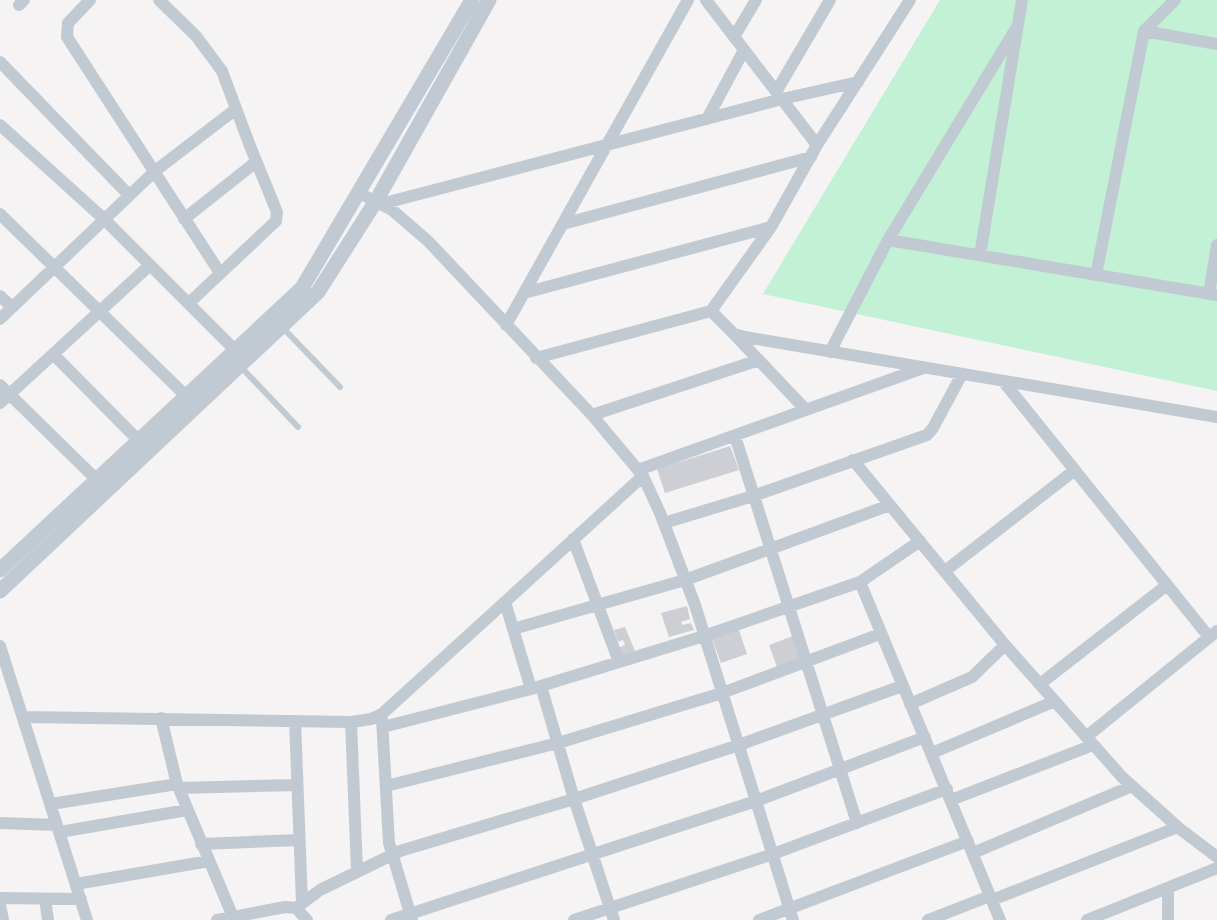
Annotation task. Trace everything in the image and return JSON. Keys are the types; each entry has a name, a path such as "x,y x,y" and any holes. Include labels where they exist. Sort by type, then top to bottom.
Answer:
{"street":[{"path":"90,0 68,23 67,37 220,273"},
{"path":"158,0 196,36 222,71 256,162 276,206 276,221 189,303"},
{"path":"0,570 302,288 472,0"},
{"path":"0,591 318,292 379,203 490,0"},
{"path":"506,325 688,0"},
{"path":"706,0 779,96 814,151"},
{"path":"734,37 756,0"},
{"path":"779,96 830,0"},
{"path":"536,358 711,311 771,228 814,151 910,0"},
{"path":"980,255 1022,0"},
{"path":"1096,275 1144,31 1175,0"},
{"path":"830,352 888,240 1018,25"},
{"path":"1144,31 1217,44"},
{"path":"708,119 744,50"},
{"path":"0,62 129,195"},
{"path":"379,203 708,119 779,96 858,82"},
{"path":"0,319 155,171 236,109"},
{"path":"0,125 104,219 235,350"},
{"path":"563,224 814,151"},
{"path":"184,219 256,162"},
{"path":"359,193 379,203 410,224 428,241 536,358 592,415 641,473 664,523 685,580 792,915"},
{"path":"0,214 186,396"},
{"path":"524,293 771,228"},
{"path":"888,240 1213,295 1217,244"},
{"path":"97,480 3,394 100,312 150,265"},
{"path":"0,296 12,308"},
{"path":"711,311 806,410"},
{"path":"734,334 1217,417"},
{"path":"52,354 139,440"},
{"path":"592,415 759,360"},
{"path":"411,917 388,834 382,721 641,473 735,436 924,368"},
{"path":"664,523 752,496 927,435 933,428 962,374"},
{"path":"574,920 613,914 857,823 949,794 1090,741 1213,634 1167,585 1004,381"},
{"path":"735,436 752,496 857,823"},
{"path":"853,460 1006,645 1090,741 1132,786 1178,827 1217,857"},
{"path":"945,572 1075,470"},
{"path":"513,629 685,580 770,551 890,505"},
{"path":"573,540 619,662"},
{"path":"24,717 352,722 371,719 382,721 536,688 704,636 860,582 920,541"},
{"path":"860,582 1000,920"},
{"path":"1040,684 1167,585"},
{"path":"505,602 513,629 558,743 574,798 613,914"},
{"path":"386,786 558,743 722,693 880,634"},
{"path":"910,704 972,677 1006,645"},
{"path":"0,646 87,920"},
{"path":"217,920 285,906 299,905 357,871 392,854 739,745 902,686"},
{"path":"932,753 1055,701"},
{"path":"161,718 178,786 233,917"},
{"path":"295,721 299,905 307,920"},
{"path":"352,722 357,871"},
{"path":"391,920 411,917 756,801 925,737"},
{"path":"51,804 178,786 297,785"},
{"path":"973,853 1132,786"},
{"path":"0,823 58,828 187,810"},
{"path":"928,920 1178,827"},
{"path":"201,844 299,840"},
{"path":"759,920 792,915 968,841"},
{"path":"76,884 209,861"},
{"path":"1087,920 1110,915 1217,868"},
{"path":"1168,888 1168,920"},
{"path":"0,898 81,899"},
{"path":"45,899 48,920"},
{"path":"0,905 3,920"}],"lane":[{"path":"282,327 340,387"},
{"path":"240,367 298,427"}],"green space":[{"path":"940,0 1217,0 1217,391 763,294"}],"building":[{"path":"730,446 739,470 665,493 657,469"},
{"path":"687,606 690,619 681,622 682,625 691,623 694,630 669,637 661,613"},
{"path":"625,627 635,651 622,656 620,647 625,645 623,640 618,642 614,630"},
{"path":"739,630 747,654 721,663 712,639"},
{"path":"793,636 801,658 777,667 769,645"}]}
